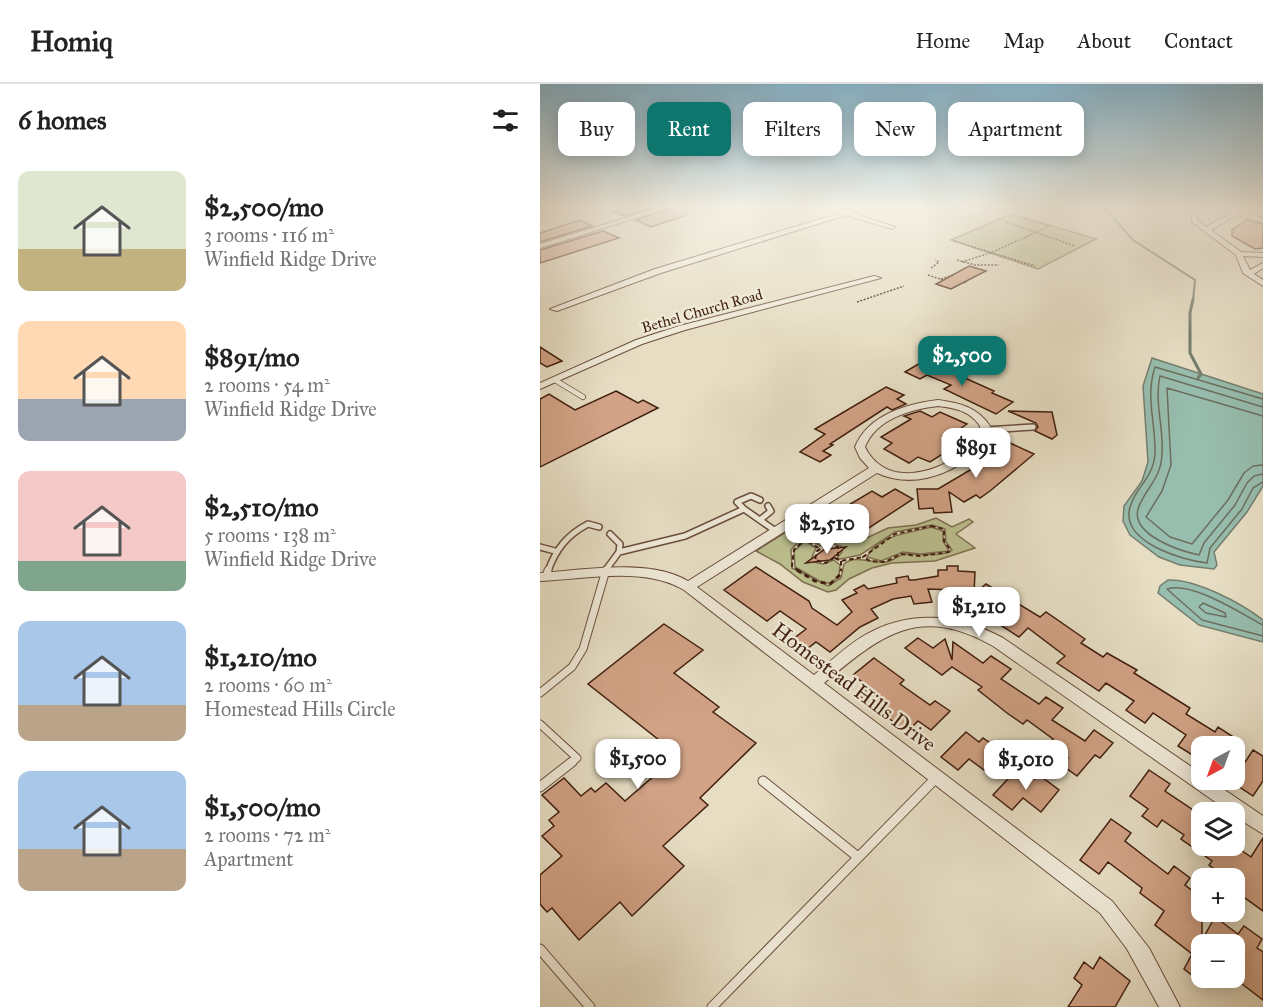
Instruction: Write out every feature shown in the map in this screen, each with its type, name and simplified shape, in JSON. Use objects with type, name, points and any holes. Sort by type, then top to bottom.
[{"type":"street","points":[[554,309],[658,270],[727,249]]},
{"type":"street","points":[[1232,249],[1239,254],[1263,255]]},
{"type":"street","points":[[1239,254],[1241,265],[1263,284]]},
{"type":"street","points":[[1249,274],[1263,265]]},
{"type":"street","name":"Bethel Church Road","points":[[540,386],[639,342],[682,328],[877,278]]},
{"type":"street","points":[[938,403],[956,405],[973,412],[982,420],[985,430],[982,441],[942,470],[911,477],[875,469],[862,454],[860,447],[863,438],[880,423],[911,407],[938,403]]},
{"type":"street","points":[[688,587],[875,469]]},
{"type":"street","name":"Homestead Hills Drive","points":[[542,574],[657,573],[688,587],[813,684],[938,776],[1106,907],[1129,932],[1148,962],[1170,1007]]},
{"type":"street","points":[[813,684],[870,638],[888,630],[925,621],[965,626],[982,631],[1263,826]]},
{"type":"lane","points":[[555,380],[583,397]]},
{"type":"lane","points":[[985,430],[1033,427]]},
{"type":"lane","points":[[760,500],[751,496],[737,502],[760,520],[782,529]]},
{"type":"lane","points":[[760,520],[771,511],[768,506]]},
{"type":"lane","points":[[619,552],[685,537],[744,509]]},
{"type":"lane","points":[[542,574],[567,536],[591,523],[599,527]]},
{"type":"lane","points":[[540,693],[572,667],[583,649],[605,572],[619,552],[620,544],[610,534]]},
{"type":"lane","points":[[540,547],[555,551]]},
{"type":"lane","points":[[540,724],[577,758],[540,787]]},
{"type":"lane","points":[[712,1007],[938,776]]},
{"type":"lane","points":[[763,781],[858,857]]},
{"type":"lane","points":[[540,949],[591,1007]]},
{"type":"path","points":[[982,249],[1035,266]]},
{"type":"path","points":[[962,262],[999,249]]},
{"type":"path","points":[[931,268],[940,262],[935,260]]},
{"type":"path","points":[[957,260],[974,265],[999,265]]},
{"type":"path","points":[[928,275],[942,280],[953,275]]},
{"type":"path","points":[[857,302],[904,286]]},
{"type":"path","points":[[835,558],[841,561],[863,556],[895,534],[931,526],[944,530],[944,541],[950,549],[949,552],[920,556],[901,554],[885,562],[870,561],[863,556]]},
{"type":"path","points":[[782,529],[805,539],[820,549]]},
{"type":"path","points":[[805,539],[796,546],[792,554],[792,566],[796,570],[822,584],[830,584],[841,574],[841,561]]},
{"type":"path","points":[[828,545],[838,547],[839,552],[835,558],[826,563],[818,562],[814,557],[820,549],[828,545]]},
{"type":"shaded area","points":[[978,249],[1077,249],[1038,269]]},
{"type":"shaded area","points":[[813,515],[828,523],[841,539],[858,542],[888,528],[916,525],[936,518],[952,527],[969,519],[973,522],[956,534],[975,548],[935,561],[892,563],[872,568],[849,579],[836,590],[828,592],[803,582],[780,564],[756,551],[786,532],[801,539],[791,550],[792,568],[828,586],[841,578],[844,564],[849,561],[885,562],[903,554],[937,554],[952,550],[946,542],[945,529],[932,525],[895,532],[860,555],[840,559],[837,558],[842,552],[841,546],[831,543],[820,546],[795,530],[795,527]]},
{"type":"shaded area","points":[[931,527],[943,531],[943,541],[949,551],[920,554],[903,552],[881,561],[867,557],[878,544],[886,539]]},
{"type":"shaded area","points":[[805,541],[816,548],[812,557],[814,562],[823,564],[834,560],[840,565],[839,575],[832,583],[823,583],[795,567],[794,551]]},
{"type":"water","points":[[1152,358],[1263,394],[1263,486],[1247,512],[1214,552],[1217,565],[1214,569],[1180,565],[1159,557],[1130,535],[1123,521],[1124,506],[1142,481],[1148,462],[1143,386]]},
{"type":"water","points":[[1168,580],[1192,583],[1254,613],[1263,620],[1263,642],[1199,625],[1158,593],[1160,586]]},
{"type":"building","points":[[543,249],[584,249],[540,263],[540,250]]},
{"type":"building","points":[[969,266],[986,271],[951,289],[936,284]]},
{"type":"building","points":[[540,347],[562,361],[547,367],[540,363]]},
{"type":"building","points":[[925,360],[1013,402],[996,414],[944,389],[951,385],[927,375],[920,379],[905,372]]},
{"type":"building","points":[[886,387],[904,395],[897,399],[906,404],[892,410],[887,407],[830,444],[833,445],[823,451],[831,455],[820,462],[800,452],[825,434],[815,429]]},
{"type":"building","points":[[616,391],[638,403],[643,400],[658,408],[540,467],[540,399],[549,394],[575,410]]},
{"type":"building","points":[[920,411],[932,417],[940,412],[967,424],[960,429],[973,435],[930,462],[918,457],[909,463],[884,449],[892,443],[881,437],[911,419],[904,416]]},
{"type":"building","points":[[1008,411],[1052,412],[1057,435],[1052,439],[1035,431],[1038,427],[1036,423]]},
{"type":"building","points":[[1010,443],[1034,454],[990,491],[980,498],[976,495],[964,502],[949,492],[952,512],[934,513],[933,508],[919,509],[917,489],[938,489],[982,463],[978,461],[1001,444],[1005,446]]},
{"type":"building","points":[[895,489],[913,499],[858,535],[843,526],[843,523],[853,516],[842,509],[872,491],[882,497]]},
{"type":"building","points":[[846,547],[830,560],[806,563],[825,549]]},
{"type":"building","points":[[947,566],[958,566],[958,571],[975,572],[974,594],[986,584],[1040,617],[1046,612],[1085,639],[1081,643],[1103,657],[1107,653],[1137,670],[1134,673],[1190,708],[1186,714],[1215,732],[1218,727],[1232,736],[1191,736],[1191,754],[1178,746],[1186,735],[1153,713],[1145,723],[1126,710],[1134,701],[1106,683],[1099,691],[1057,663],[1065,656],[1028,628],[1019,637],[968,604],[955,603],[955,590],[928,589],[932,602],[914,604],[911,596],[893,599],[871,609],[878,618],[860,627],[830,652],[816,642],[802,653],[788,643],[806,629],[780,611],[767,621],[724,590],[756,567],[809,601],[812,608],[837,625],[852,612],[842,600],[857,593],[854,590],[864,585],[868,589],[897,583],[896,578],[908,576],[909,580],[914,580],[938,576],[938,570],[947,570]]},
{"type":"building","points":[[664,624],[703,650],[674,673],[719,707],[713,712],[756,743],[700,798],[708,805],[663,846],[684,866],[632,916],[620,902],[579,940],[552,908],[547,912],[540,904],[540,875],[562,856],[542,836],[554,826],[549,820],[559,812],[542,795],[564,778],[581,796],[591,788],[595,792],[606,783],[625,801],[678,755],[588,684]]},
{"type":"building","points":[[918,638],[933,648],[945,639],[952,660],[953,642],[983,663],[991,656],[1011,669],[1001,679],[1039,704],[1046,697],[1063,708],[1052,720],[1085,741],[1094,730],[1113,743],[1100,758],[1095,755],[1077,776],[1062,765],[1068,758],[1048,745],[1053,739],[1027,720],[1023,724],[1007,713],[978,690],[982,687],[952,667],[942,675],[905,648]]},
{"type":"building","points":[[874,658],[904,680],[900,684],[930,705],[935,701],[950,711],[931,730],[918,721],[907,732],[859,696],[869,687],[853,675]]},
{"type":"building","points":[[966,732],[979,742],[983,738],[1002,751],[984,770],[969,759],[958,770],[941,757]]},
{"type":"building","points":[[1253,750],[1263,756],[1263,781],[1253,796],[1244,790],[1245,762]]},
{"type":"building","points":[[1019,767],[1035,779],[1039,775],[1059,790],[1041,812],[1023,798],[1012,810],[993,795]]},
{"type":"building","points":[[1149,770],[1170,784],[1165,791],[1191,809],[1191,846],[1181,839],[1184,835],[1162,820],[1157,827],[1142,816],[1148,809],[1130,796]]},
{"type":"building","points":[[1111,819],[1131,833],[1125,841],[1168,874],[1174,866],[1190,878],[1185,885],[1191,890],[1191,922],[1202,922],[1202,934],[1191,934],[1191,953],[1155,925],[1164,911],[1140,893],[1142,888],[1108,862],[1099,874],[1080,860]]},
{"type":"building","points":[[1263,838],[1263,911],[1245,898],[1245,868],[1213,868],[1209,865],[1212,861],[1205,856],[1245,856],[1245,853],[1251,857]]},
{"type":"building","points":[[1212,922],[1222,922],[1238,934],[1205,934]]},
{"type":"building","points":[[1244,926],[1262,939],[1257,948],[1263,952],[1263,1000],[1245,986],[1245,934],[1238,934]]},
{"type":"building","points":[[1191,956],[1191,974],[1184,969]]},
{"type":"building","points":[[1100,957],[1130,981],[1115,1007],[1068,1007],[1082,985],[1074,978],[1084,962],[1093,969]]},
{"type":"waterway","points":[[1147,249],[1195,280],[1193,301]]},
{"type":"waterway","points":[[1193,299],[1190,313],[1190,353],[1201,374],[1198,378]]}]
